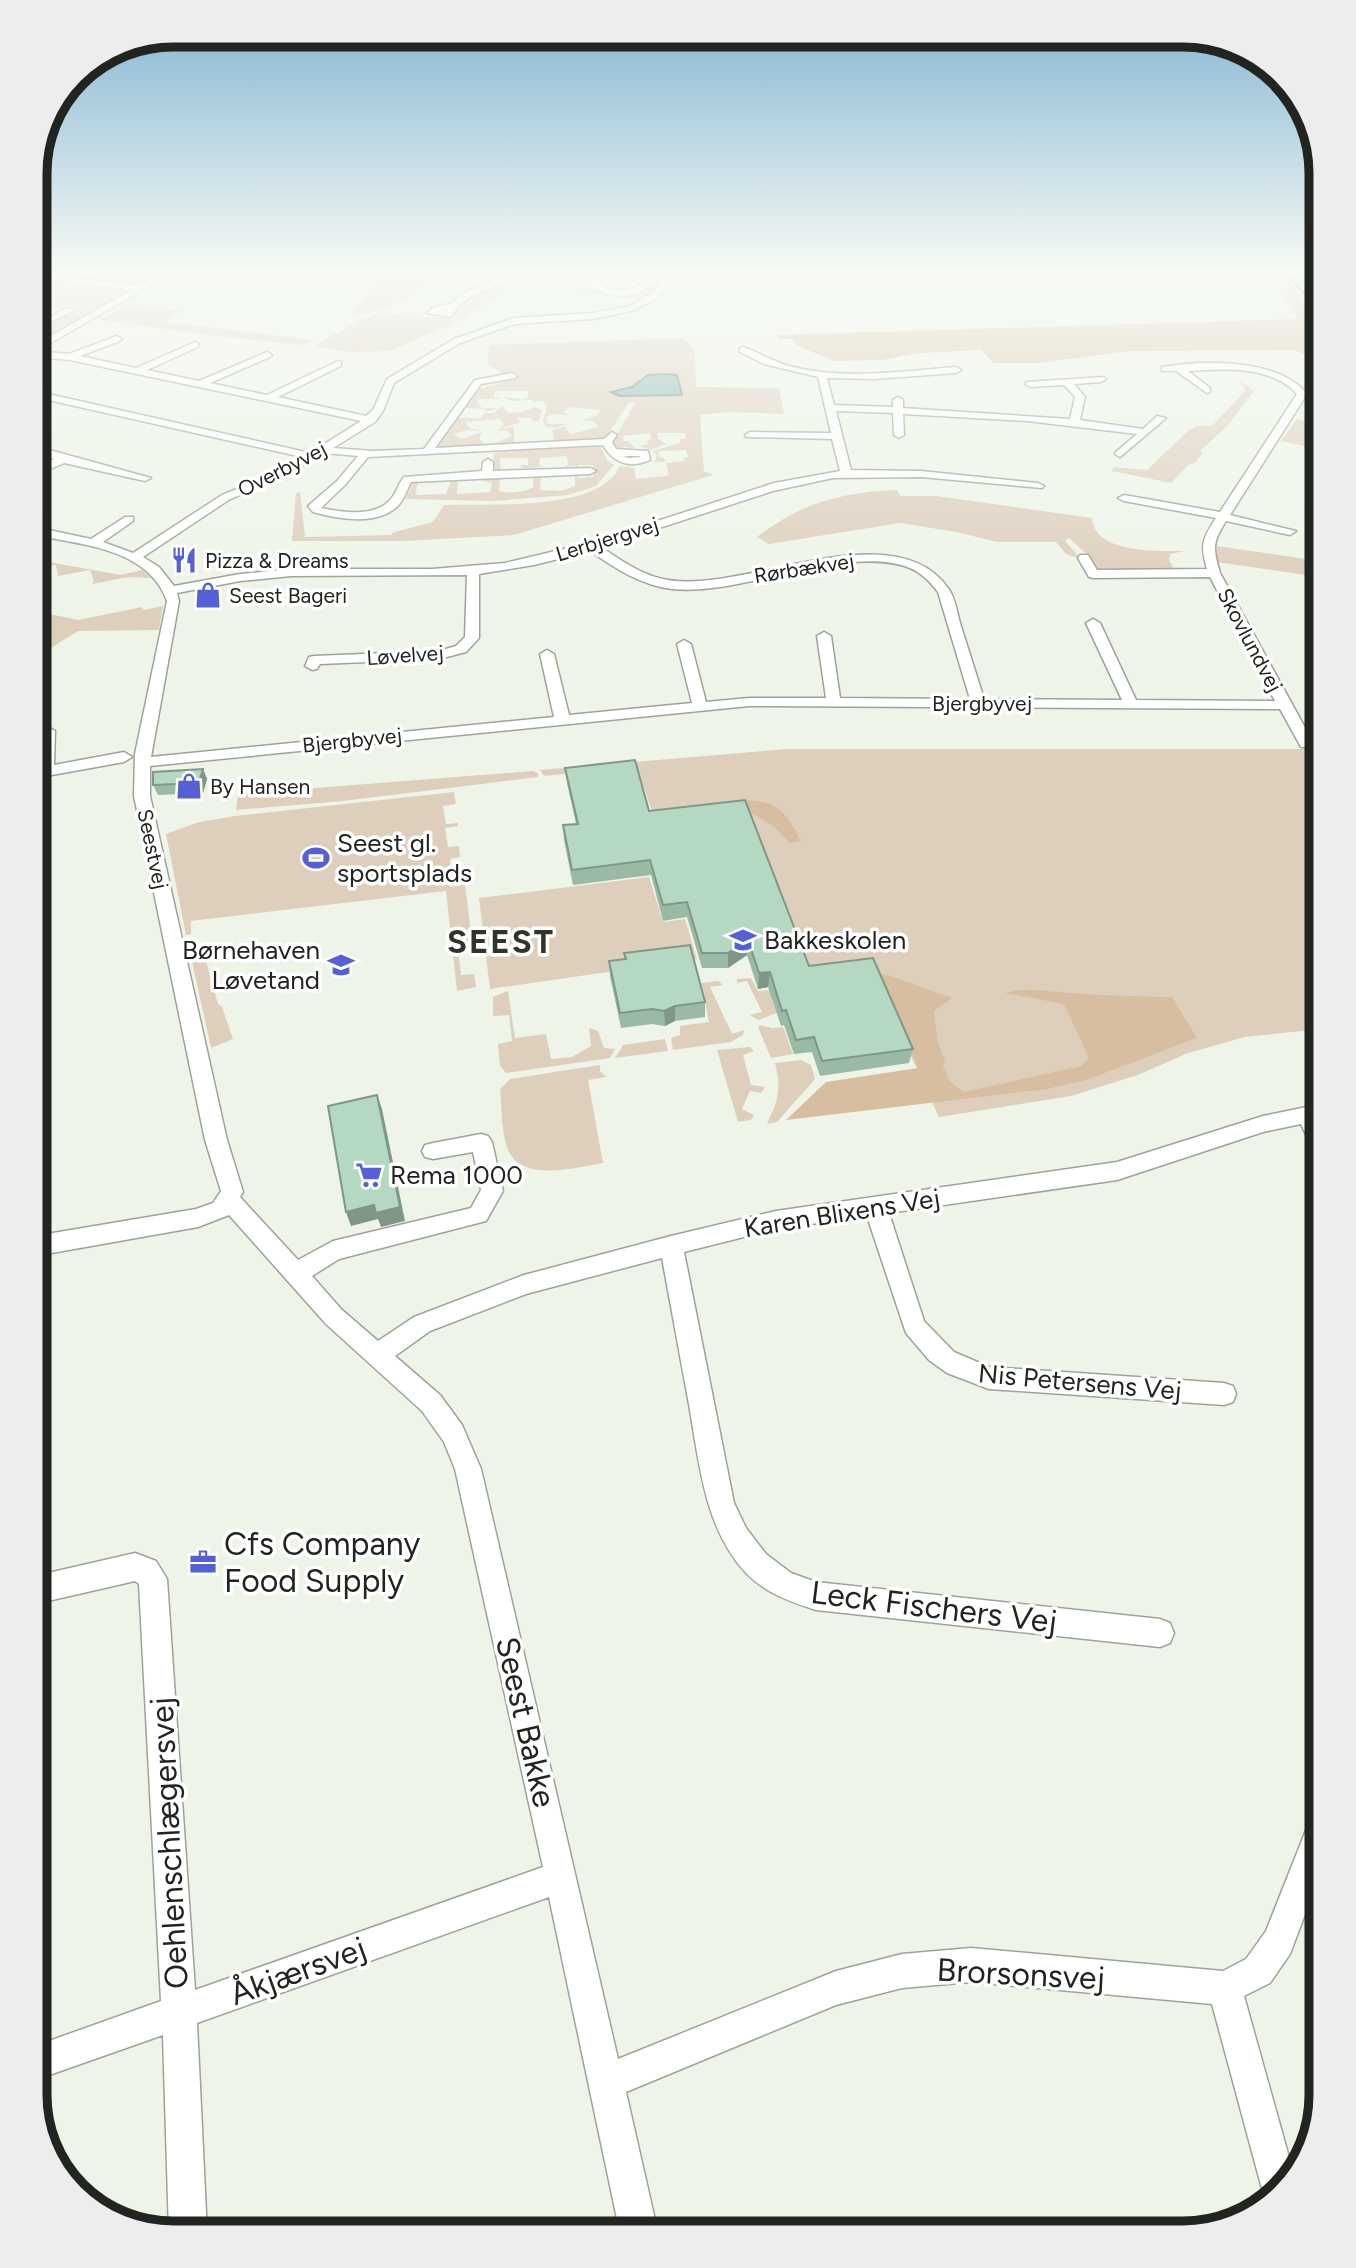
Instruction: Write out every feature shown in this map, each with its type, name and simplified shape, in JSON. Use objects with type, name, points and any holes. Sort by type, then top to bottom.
[{"type":"street","points":[[161,376],[371,420],[378,411],[390,381],[399,376]]},
{"type":"street","points":[[201,384],[220,376]]},
{"type":"street","points":[[269,398],[314,376]]},
{"type":"street","points":[[427,452],[478,382],[512,376]]},
{"type":"street","points":[[822,376],[846,474]]},
{"type":"street","points":[[1188,376],[1207,390]]},
{"type":"street","name":"Skovlundvej","points":[[1270,376],[1291,383],[1302,394],[1211,535],[1207,548],[1214,573],[1306,744]]},
{"type":"street","points":[[1030,384],[1101,379]]},
{"type":"street","points":[[1066,381],[1080,397],[1074,422]]},
{"type":"street","points":[[48,397],[311,456]]},
{"type":"street","points":[[1004,403],[1006,421]]},
{"type":"street","points":[[830,408],[898,405],[1006,421],[1074,422],[1145,432]]},
{"type":"street","points":[[898,405],[899,435]]},
{"type":"street","points":[[1120,454],[1161,418]]},
{"type":"street","name":"Overbyvej","points":[[135,557],[226,497],[260,484],[371,420]]},
{"type":"street","points":[[750,435],[837,436]]},
{"type":"street","points":[[321,450],[365,454],[610,443]]},
{"type":"street","points":[[487,474],[488,449]]},
{"type":"street","points":[[48,454],[145,478]]},
{"type":"street","points":[[365,454],[341,483],[314,506],[317,510],[356,514],[383,511],[397,499],[408,479],[590,471]]},
{"type":"street","points":[[48,466],[63,459]]},
{"type":"street","name":"Lerbjergvej","points":[[172,590],[219,580],[271,574],[473,572],[535,561],[786,483],[846,474],[943,476],[1038,486]]},
{"type":"street","points":[[1124,498],[1290,531]]},
{"type":"street","points":[[92,544],[129,519]]},
{"type":"street","points":[[48,534],[135,557],[158,572],[172,590]]},
{"type":"street","name":"Rørbækvej","points":[[590,545],[641,578],[678,586],[703,585],[856,558],[895,561],[918,568],[935,578],[944,591],[978,703]]},
{"type":"street","name":"Skovlundvej","points":[[1084,558],[1093,574],[1214,573]]},
{"type":"street","name":"Løvelvej","points":[[312,666],[313,660],[439,655],[461,649],[472,638],[473,572]]},
{"type":"street","name":"Seestvej","points":[[172,590],[171,615],[142,762],[142,796],[216,1140],[231,1181],[232,1192],[229,1199]]},
{"type":"street","points":[[1093,623],[1131,704]]},
{"type":"street","points":[[824,636],[834,703]]},
{"type":"street","points":[[684,644],[700,705]]},
{"type":"street","points":[[547,654],[562,719]]},
{"type":"street","name":"Bjergbyvej","points":[[142,762],[749,702],[1284,705]]},
{"type":"street","points":[[48,771],[124,757]]},
{"type":"street","name":"Karen Blixens Vej","points":[[377,1355],[422,1324],[524,1284],[671,1245],[776,1220],[1058,1182],[1117,1171],[1263,1124],[1309,1114]]},
{"type":"street","points":[[296,1273],[333,1251],[478,1214],[492,1191],[481,1142],[433,1151]]},
{"type":"street","points":[[47,1244],[198,1218],[221,1209],[229,1199]]},
{"type":"street","name":"Seest Bakke","points":[[229,1199],[334,1317],[431,1403],[453,1434],[467,1469],[561,1877],[636,2220]]},
{"type":"street","name":"Nis Petersens Vej","points":[[875,1205],[914,1326],[925,1342],[955,1366],[989,1378],[1224,1394]]},
{"type":"street","name":"Leck Fischers Vej","points":[[671,1245],[721,1504],[731,1529],[747,1555],[764,1572],[790,1590],[816,1595],[1160,1633]]},
{"type":"street","name":"Oehlenschlægersvej","points":[[47,1587],[135,1567],[146,1571],[153,1579],[179,2013],[187,2220]]},
{"type":"street","points":[[1276,2179],[1225,1988],[1258,1971],[1278,1942],[1309,1862]]},
{"type":"street","name":"Åkjærsvej","points":[[47,2059],[561,1877]]},
{"type":"street","name":"Brorsonsvej","points":[[604,2083],[836,1988],[902,1971],[971,1965],[1225,1988]]},
{"type":"shaded area","points":[[501,376],[649,376],[644,376],[632,387],[615,389],[619,396],[681,396],[677,376],[696,376],[696,387],[779,388],[784,414],[729,412],[700,415],[704,471],[713,475],[514,535],[404,541],[292,541],[296,493],[300,492],[305,537],[393,535],[391,533],[433,522],[444,505],[514,504],[567,498],[590,492],[608,481],[620,466],[634,468],[636,479],[666,476],[669,475],[666,463],[684,461],[684,458],[688,457],[686,450],[661,451],[658,452],[660,458],[664,458],[665,462],[655,462],[657,455],[653,451],[680,443],[680,439],[686,439],[685,433],[658,433],[658,439],[666,444],[650,450],[640,446],[648,444],[647,441],[651,440],[650,433],[623,436],[624,441],[636,448],[623,447],[622,450],[612,444],[635,403],[629,403],[603,441],[549,444],[548,441],[554,440],[552,430],[567,426],[565,428],[571,434],[599,427],[593,421],[581,420],[597,416],[600,410],[568,407],[564,413],[571,416],[553,414],[546,417],[548,424],[567,424],[556,428],[546,427],[543,421],[547,408],[543,401],[535,401],[535,404],[531,400],[511,401],[503,397],[523,399],[528,397],[528,391],[495,391],[494,397],[504,399],[479,399],[477,402],[482,408],[498,408],[485,412],[486,409],[466,408],[461,416],[457,415],[478,389],[501,383]]},
{"type":"shaded area","points":[[1237,379],[1254,391],[1228,425],[1200,451],[1203,453],[1195,463],[1189,464],[1171,483],[1112,471],[1114,467],[1147,470],[1188,431],[1196,426],[1212,426],[1246,390]]},
{"type":"shaded area","points":[[502,406],[508,413],[535,407],[542,410],[539,421],[532,421],[533,418],[518,418],[520,423],[499,428],[504,425],[501,419],[466,422],[469,428],[482,431],[467,430],[453,434],[462,439],[482,432],[479,439],[485,444],[501,442],[512,436],[506,430],[498,431],[513,427],[515,444],[437,447],[436,444],[456,418],[481,418],[485,413],[494,413]]},
{"type":"shaded area","points":[[1297,419],[1309,421],[1309,447],[1281,441]]},
{"type":"shaded area","points":[[601,447],[607,460],[614,465],[596,486],[568,495],[493,501],[405,499],[415,479],[419,485],[416,495],[446,494],[451,481],[458,481],[457,494],[490,492],[492,483],[481,480],[500,479],[499,491],[517,492],[533,487],[533,478],[541,478],[540,490],[561,491],[575,486],[575,474],[579,478],[593,477],[593,465],[578,465],[578,469],[575,469],[575,466],[564,467],[569,464],[566,456],[540,458],[539,465],[544,467],[522,468],[521,465],[528,465],[528,458],[500,458],[501,471],[493,468],[494,453]]},
{"type":"shaded area","points":[[897,490],[900,496],[936,496],[1092,518],[1096,530],[1115,544],[1145,550],[1185,551],[1170,554],[1169,559],[1174,571],[1099,571],[1094,569],[1091,558],[1069,538],[1065,541],[1081,559],[1066,554],[1056,542],[997,542],[957,532],[900,523],[769,544],[757,537],[773,525],[822,502],[858,493]]},
{"type":"shaded area","points":[[1217,546],[1309,559],[1309,575],[1217,562]]},
{"type":"shaded area","points":[[48,562],[121,575],[142,570],[151,578],[128,577],[92,584],[94,581],[90,570],[58,576],[56,565],[48,566]]},
{"type":"shaded area","points":[[163,606],[159,630],[78,631],[48,650],[48,614],[78,620],[142,607],[144,610]]},
{"type":"shaded area","points":[[786,749],[1309,749],[1309,1030],[1245,1037],[1188,1053],[1138,1075],[1071,1096],[939,1117],[871,970],[811,977],[655,821],[639,772],[593,775],[591,771],[544,776],[540,770]]},
{"type":"shaded area","points":[[533,771],[538,773],[538,777],[343,801],[236,810],[238,794]]},
{"type":"shaded area","name":"Seest gl. sportsplads","points":[[454,792],[456,804],[443,806],[446,824],[458,823],[458,826],[445,828],[448,847],[459,846],[460,857],[450,859],[450,887],[465,884],[473,948],[458,950],[461,975],[474,974],[476,987],[457,991],[446,891],[191,921],[191,934],[186,935],[166,834],[199,822],[235,816]]},
{"type":"shaded area","points":[[742,800],[764,802],[779,809],[801,841],[789,843],[776,828],[737,804]]},
{"type":"shaded area","points":[[649,877],[663,922],[685,919],[697,959],[490,989],[479,898]]},
{"type":"shaded area","points":[[203,950],[218,1004],[222,1007],[233,1039],[211,1048],[190,952]]},
{"type":"shaded area","points":[[876,973],[952,998],[934,1011],[938,1043],[950,1082],[964,1092],[1081,1066],[1089,1058],[1064,1004],[1005,993],[1030,990],[1172,997],[1197,1038],[1086,1080],[1047,1089],[786,1120],[826,1082],[918,1068]]},
{"type":"shaded area","points":[[751,978],[758,991],[769,990],[777,1013],[758,1020],[750,1015],[762,1012],[747,981],[737,983],[737,979]]},
{"type":"shaded area","points":[[718,981],[723,985],[710,987],[732,1034],[744,1030],[743,1035],[731,1042],[673,1050],[671,1038],[680,1035],[680,1026],[709,1022],[701,983]]},
{"type":"shaded area","points":[[508,991],[515,1038],[546,1034],[551,1059],[572,1057],[591,1046],[589,1028],[598,1031],[604,1048],[615,1049],[610,1058],[506,1073],[500,1066],[498,1044],[512,1041],[509,1015],[493,1016],[493,997]]},
{"type":"shaded area","points":[[758,1027],[783,1027],[793,1054],[771,1058]]},
{"type":"shaded area","points":[[665,1039],[668,1051],[615,1058],[623,1045]]},
{"type":"shaded area","points":[[750,1047],[754,1051],[743,1055],[751,1085],[765,1087],[761,1093],[750,1091],[742,1109],[754,1115],[751,1120],[738,1122],[717,1050]]},
{"type":"shaded area","points":[[801,1060],[811,1065],[815,1079],[777,1122],[767,1124],[778,1095],[775,1063]]},
{"type":"shaded area","points":[[600,1065],[600,1071],[606,1077],[588,1080],[603,1163],[562,1170],[533,1169],[521,1165],[512,1157],[504,1137],[500,1089],[510,1079]]},
{"type":"water","points":[[647,376],[677,376],[682,395],[619,396],[611,392],[632,387]]},
{"type":"building","name":"Bakkeskolen","points":[[635,760],[649,811],[745,800],[809,966],[873,958],[913,1049],[822,1061],[814,1037],[796,1040],[786,1010],[782,1011],[770,972],[759,973],[748,940],[728,953],[702,953],[687,902],[663,905],[650,860],[572,870],[563,825],[578,824],[565,768]]},
{"type":"building","points":[[203,769],[199,783],[153,785],[153,772]]},
{"type":"building","points":[[690,945],[705,1002],[675,1006],[664,1011],[652,1009],[620,1013],[609,961],[626,959],[624,953]]},
{"type":"building","name":"Rema 1000","points":[[377,1095],[400,1207],[376,1213],[374,1205],[346,1212],[328,1106]]},
{"type":"place","name":"Pizza & Dreams","points":[[184,560]]},
{"type":"place","name":"Seest Bageri","points":[[208,595]]},
{"type":"place","name":"By Hansen","points":[[189,786]]},
{"type":"place","name":"Seest gl. sportsplads","points":[[316,858]]},
{"type":"place","name":"Bakkeskolen","points":[[743,940]]},
{"type":"place","name":"Børnehaven Løvetand","points":[[341,965]]},
{"type":"place","name":"Rema 1000","points":[[369,1175]]},
{"type":"place","name":"Cfs Company Food Supply","points":[[203,1562]]},
{"type":"district","name":"SEEST","points":[[501,941]]}]
